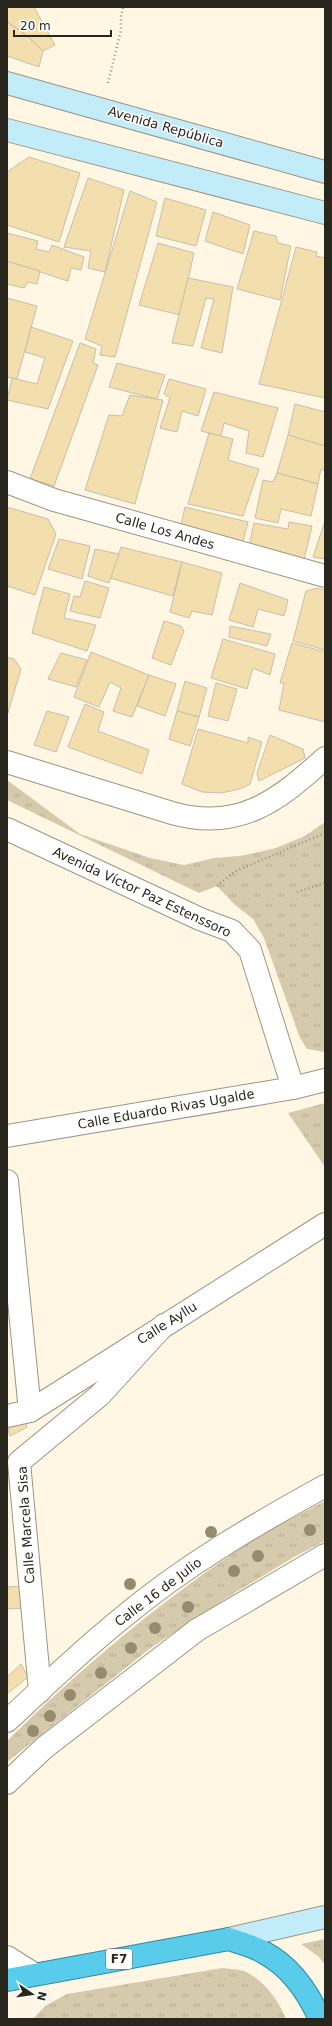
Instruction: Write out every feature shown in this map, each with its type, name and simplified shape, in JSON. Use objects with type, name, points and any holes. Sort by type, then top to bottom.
[{"type":"highway","name":"F7","points":[[8,1982],[34,1974],[228,1938]]},
{"type":"highway","points":[[228,1938],[262,1951],[276,1960],[299,1983],[312,2000],[320,2019]]},
{"type":"main road","name":"Avenida República","points":[[7,83],[325,172]]},
{"type":"main road","points":[[7,130],[325,213]]},
{"type":"main road","name":"F7","points":[[228,1938],[325,1917]]},
{"type":"street","name":"Calle Los Andes","points":[[7,482],[54,500],[325,576]]},
{"type":"street","points":[[7,762],[172,813],[197,819],[213,820],[234,817],[257,808],[294,786],[325,758]]},
{"type":"street","name":"Avenida Víctor Paz Estenssoro","points":[[7,829],[200,919],[232,931],[250,950],[293,1088]]},
{"type":"street","name":"Calle Eduardo Rivas Ugalde","points":[[7,1136],[293,1088],[325,1080]]},
{"type":"street","points":[[7,1181],[30,1411]]},
{"type":"street","name":"Calle Ayllu","points":[[7,1416],[30,1411],[325,1224]]},
{"type":"street","name":"Calle Marcela Sisa","points":[[40,1691],[19,1462],[100,1395],[164,1325]]},
{"type":"street","name":"Calle 16 de Julio","points":[[7,1721],[122,1617],[197,1562],[265,1519],[325,1486]]},
{"type":"street","points":[[7,1783],[44,1748],[197,1630],[325,1555]]},
{"type":"street","points":[[7,1958],[34,1974]]},
{"type":"path","points":[[102,109],[121,30],[121,16],[123,7]]},
{"type":"path","points":[[217,886],[234,872],[325,834]]},
{"type":"path","points":[[297,892],[325,883]]},
{"type":"green space","points":[[7,780],[80,834],[150,858],[184,865],[214,858],[240,856],[276,848],[305,836],[325,822],[325,1052],[307,1049],[300,1038],[264,938],[253,919],[235,905],[217,886],[199,893],[7,800]]},
{"type":"green space","points":[[325,923],[325,961],[314,926]]},
{"type":"green space","points":[[325,1103],[325,1167],[288,1113]]},
{"type":"green space","points":[[325,1501],[325,1541],[294,1557],[236,1592],[152,1647],[7,1762],[7,1741],[35,1713],[125,1634],[188,1585],[253,1540],[279,1524]]},
{"type":"green space","points":[[325,1939],[325,1965],[319,1957],[301,1944]]},
{"type":"green space","points":[[222,1968],[244,1971],[258,1979],[270,1991],[279,2004],[286,2019],[33,2019],[45,2006],[67,1994]]},
{"type":"building","points":[[7,7],[34,7],[55,45],[43,51],[26,35],[7,22]]},
{"type":"building","points":[[7,22],[26,35],[43,51],[39,67],[7,56]]},
{"type":"building","points":[[29,157],[80,173],[59,242],[7,225],[7,172]]},
{"type":"building","points":[[88,178],[124,190],[105,272],[88,268],[91,251],[64,247]]},
{"type":"building","points":[[130,191],[157,202],[115,357],[100,355],[102,346],[85,339]]},
{"type":"building","points":[[165,198],[206,210],[196,246],[156,236]]},
{"type":"building","points":[[213,212],[250,225],[243,254],[205,241]]},
{"type":"building","points":[[254,231],[276,236],[278,243],[291,246],[280,300],[237,289]]},
{"type":"building","points":[[7,233],[38,241],[36,249],[49,252],[52,245],[84,257],[81,270],[71,268],[68,281],[7,261]]},
{"type":"building","points":[[158,243],[194,253],[180,315],[139,305]]},
{"type":"building","points":[[296,247],[317,252],[316,256],[325,258],[325,398],[259,384]]},
{"type":"building","points":[[7,261],[40,271],[37,284],[28,282],[24,288],[7,284]]},
{"type":"building","points":[[188,278],[233,287],[222,353],[201,348],[214,299],[206,298],[193,346],[172,343]]},
{"type":"building","points":[[7,298],[37,306],[17,379],[7,377]]},
{"type":"building","points":[[31,327],[73,341],[48,409],[7,400],[12,378],[37,384],[45,358],[25,352]]},
{"type":"building","points":[[80,343],[96,349],[93,363],[98,365],[54,486],[30,479]]},
{"type":"building","points":[[117,363],[165,375],[157,399],[109,387]]},
{"type":"building","points":[[169,379],[206,389],[198,416],[182,411],[177,432],[160,428],[170,398],[164,394]]},
{"type":"building","points":[[214,392],[278,408],[263,457],[246,453],[249,431],[224,423],[221,436],[201,431]]},
{"type":"building","points":[[130,395],[163,400],[135,504],[85,490],[109,415],[122,416]]},
{"type":"building","points":[[295,404],[325,412],[325,446],[288,435]]},
{"type":"building","points":[[209,433],[233,439],[228,460],[259,469],[243,516],[188,504]]},
{"type":"building","points":[[288,435],[325,446],[325,471],[321,469],[318,484],[277,473]]},
{"type":"building","points":[[277,473],[318,484],[311,516],[281,509],[278,523],[255,518],[263,480],[273,482]]},
{"type":"building","points":[[7,507],[48,519],[56,534],[35,595],[7,586]]},
{"type":"building","points":[[185,507],[248,522],[242,545],[180,529]]},
{"type":"building","points":[[325,521],[325,559],[313,557]]},
{"type":"building","points":[[289,522],[312,526],[304,560],[249,547],[254,523],[288,529]]},
{"type":"building","points":[[59,539],[90,546],[82,579],[48,569]]},
{"type":"building","points":[[121,547],[182,562],[173,596],[110,578]]},
{"type":"building","points":[[95,549],[119,554],[109,583],[88,576]]},
{"type":"building","points":[[182,562],[222,573],[212,615],[192,611],[189,618],[170,612]]},
{"type":"building","points":[[85,581],[109,588],[100,618],[70,611],[74,596],[80,597]]},
{"type":"building","points":[[240,583],[288,600],[284,616],[258,609],[253,627],[229,620]]},
{"type":"building","points":[[44,587],[70,594],[64,618],[96,625],[87,651],[32,633]]},
{"type":"building","points":[[318,588],[325,590],[325,650],[293,641],[306,591]]},
{"type":"building","points":[[164,621],[181,626],[184,631],[171,665],[152,658]]},
{"type":"building","points":[[230,626],[271,634],[267,646],[229,637]]},
{"type":"building","points":[[223,639],[275,654],[270,675],[253,668],[247,689],[211,678]]},
{"type":"building","points":[[292,643],[325,652],[325,722],[279,710],[284,683],[280,683]]},
{"type":"building","points":[[91,652],[149,675],[132,717],[113,711],[121,688],[110,682],[99,707],[74,697]]},
{"type":"building","points":[[61,653],[87,660],[76,687],[48,679]]},
{"type":"building","points":[[7,657],[14,659],[21,669],[7,716]]},
{"type":"building","points":[[149,675],[176,684],[165,716],[137,706]]},
{"type":"building","points":[[185,681],[207,688],[199,717],[177,711]]},
{"type":"building","points":[[216,683],[237,689],[228,721],[208,716]]},
{"type":"building","points":[[85,704],[104,712],[98,731],[149,750],[142,774],[68,747]]},
{"type":"building","points":[[47,711],[69,717],[56,752],[34,745]]},
{"type":"building","points":[[177,711],[199,717],[190,746],[169,739]]},
{"type":"building","points":[[198,729],[248,743],[248,737],[262,742],[250,784],[240,789],[221,793],[202,792],[182,784]]},
{"type":"building","points":[[270,735],[303,749],[305,758],[259,781],[257,773]]},
{"type":"building","points":[[24,1418],[27,1427],[10,1436],[7,1426]]},
{"type":"building","points":[[22,1586],[23,1608],[7,1609],[7,1587]]},
{"type":"building","points":[[21,1664],[28,1677],[7,1694],[7,1677]]}]
